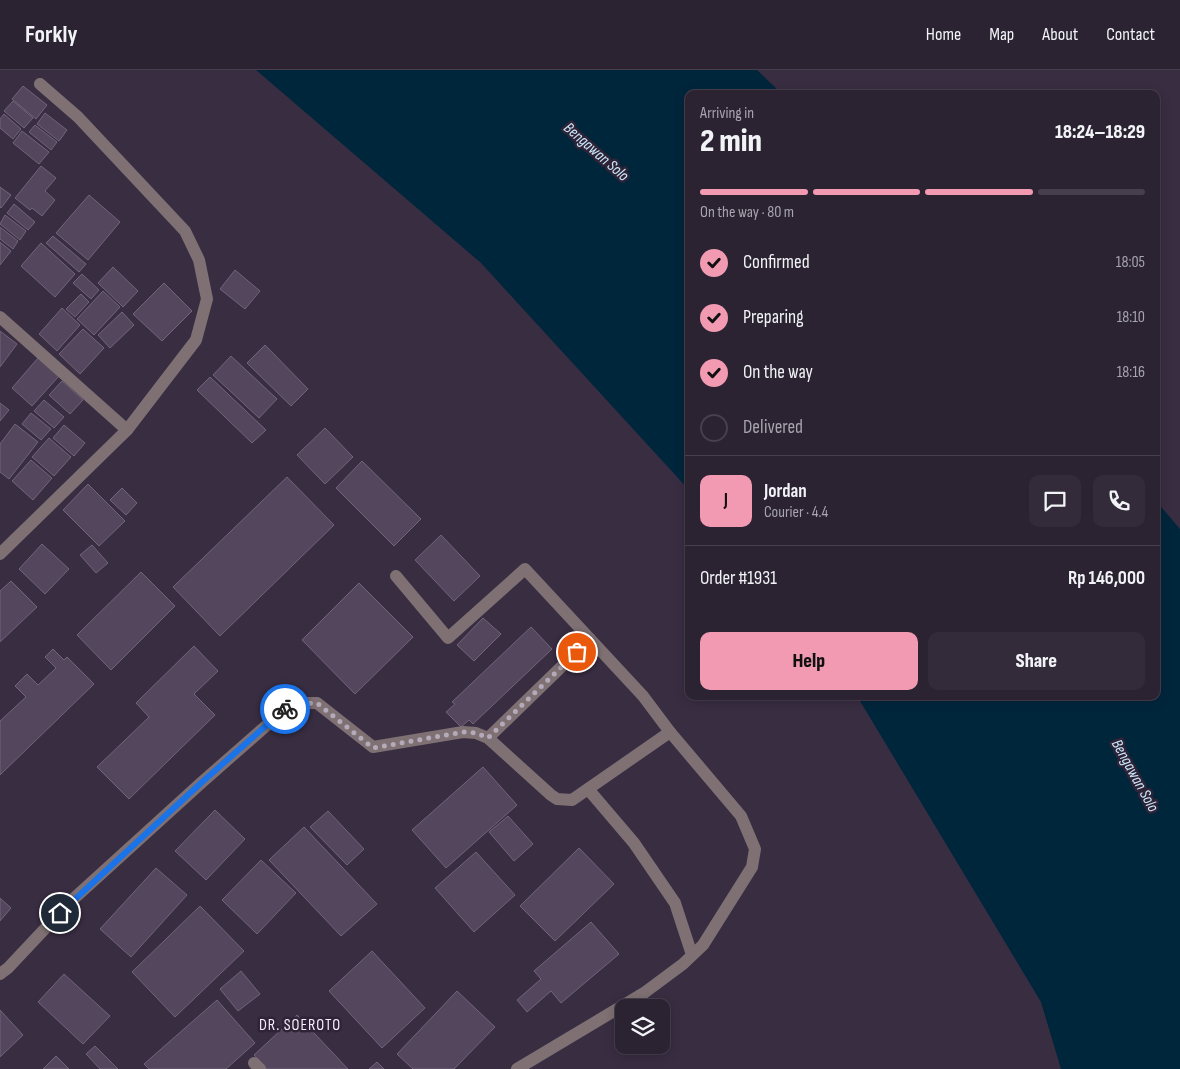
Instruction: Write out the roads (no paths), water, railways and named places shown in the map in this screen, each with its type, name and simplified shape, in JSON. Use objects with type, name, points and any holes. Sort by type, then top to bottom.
[{"type":"street","points":[[0,554],[127,430],[196,340],[207,299],[200,260],[185,230],[78,117],[40,84]]},
{"type":"street","points":[[0,317],[127,430]]},
{"type":"street","points":[[396,576],[448,638],[525,568],[643,696],[670,732],[741,816],[755,849],[752,867],[703,945],[644,993],[517,1069]]},
{"type":"street","points":[[488,738],[590,639]]},
{"type":"street","points":[[0,974],[8,968],[70,902],[201,783],[292,704],[317,703],[373,748],[463,732],[476,733],[488,738],[557,799],[572,800],[670,732]]},
{"type":"street","points":[[588,789],[634,843],[676,903],[692,955]]},
{"type":"water","name":"Bengawan Solo","points":[[256,70],[757,70],[778,90],[685,90],[685,486],[481,263]]},
{"type":"water","name":"Bengawan Solo","points":[[1160,506],[1180,529],[1180,1069],[1061,1069],[1041,1002],[859,700],[1160,700]]},
{"type":"district","name":"DR. SOEROTO","points":[[300,1024]]}]
